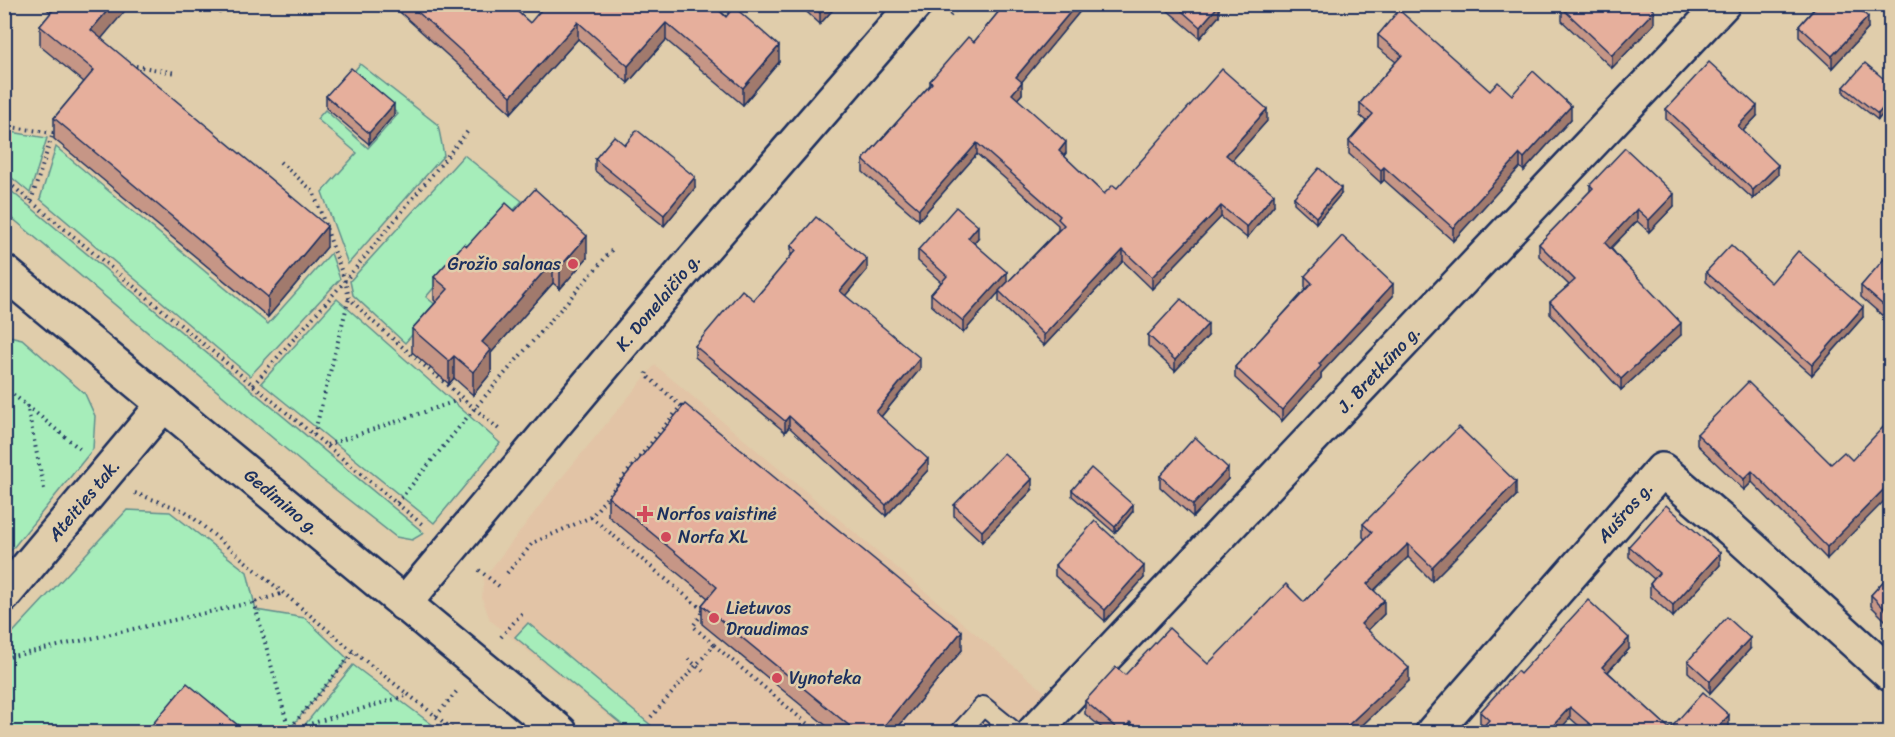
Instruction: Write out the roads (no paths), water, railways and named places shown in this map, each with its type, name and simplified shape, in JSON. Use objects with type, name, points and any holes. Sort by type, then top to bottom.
[{"type":"street","name":"K. Donelaičio g.","points":[[404,604],[664,294],[915,4]]},
{"type":"street","name":"J. Bretkūno g.","points":[[1034,732],[1084,682],[1723,4]]},
{"type":"street","name":"Gedimino g.","points":[[4,272],[560,732]]},
{"type":"street","name":"Ateities tak.","points":[[4,595],[164,404]]},
{"type":"street","name":"Aušros g.","points":[[1434,732],[1662,470],[1732,530],[1890,674]]},
{"type":"lane","points":[[960,732],[983,706],[1015,732]]},
{"type":"place","name":"Grožio salonas","points":[[573,264]]},
{"type":"place","name":"Norfos vaistinė","points":[[645,514]]},
{"type":"place","name":"Norfa XL","points":[[666,537]]},
{"type":"place","name":"Lietuvos Draudimas","points":[[714,618]]},
{"type":"place","name":"Vynoteka","points":[[777,678]]}]
